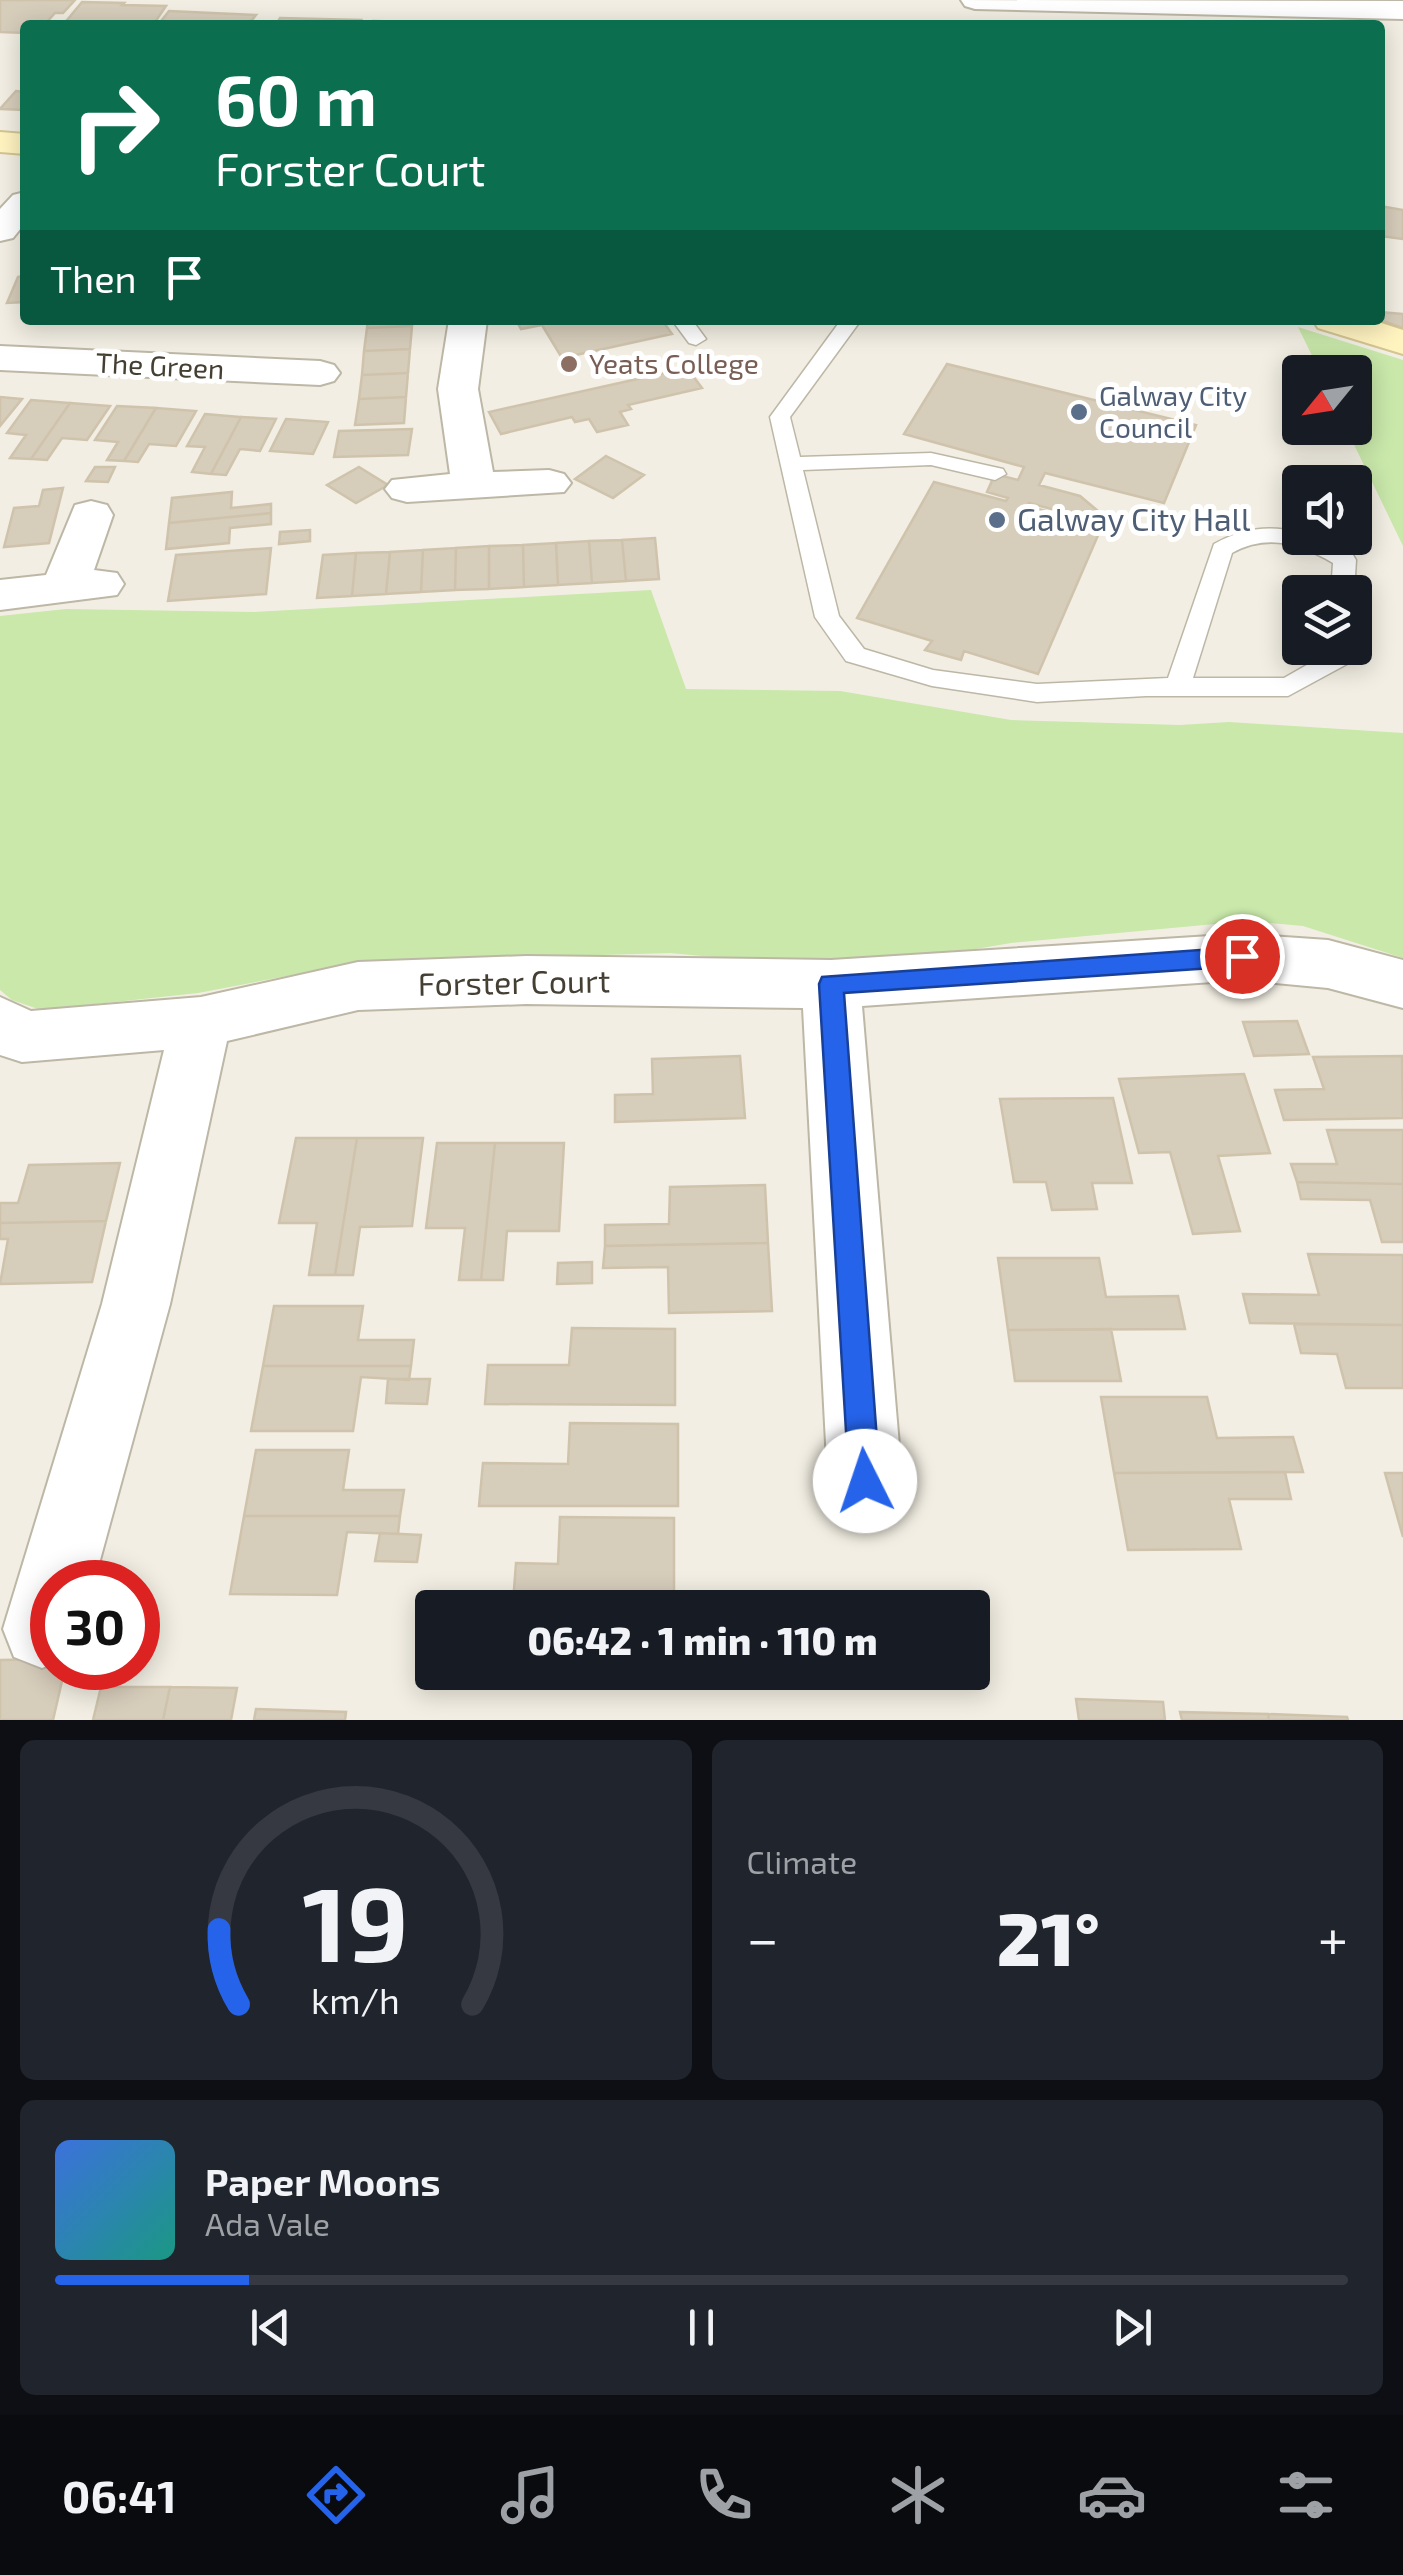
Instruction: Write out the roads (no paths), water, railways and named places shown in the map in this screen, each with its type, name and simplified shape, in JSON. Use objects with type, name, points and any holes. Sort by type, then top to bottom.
[{"type":"main road","points":[[1348,325],[1403,342]]},
{"type":"street","points":[[975,0],[1403,10]]},
{"type":"street","points":[[0,230],[20,208]]},
{"type":"street","points":[[467,325],[458,389],[474,486]]},
{"type":"street","name":"The Green","points":[[0,358],[320,373]]},
{"type":"street","points":[[407,489],[550,483]]},
{"type":"street","points":[[0,595],[83,585],[90,515]]},
{"type":"street","name":"Forster Court","points":[[0,1022],[22,1037],[201,1022],[358,986],[526,980],[831,984],[1242,956],[1328,964],[1403,984]]},
{"type":"street","points":[[831,984],[865,1481]]},
{"type":"street","points":[[62,1560],[136,1304],[201,1022]]},
{"type":"lane","points":[[686,325],[696,339]]},
{"type":"lane","points":[[847,325],[780,417],[827,617],[855,655],[932,678],[1037,694],[1178,687],[1288,687],[1326,665]]},
{"type":"lane","points":[[789,464],[931,458],[995,474]]},
{"type":"lane","points":[[1178,687],[1222,548],[1238,538],[1266,532],[1314,542],[1345,560],[1344,575]]},
{"type":"place","name":"Yeats College","points":[[569,364]]},
{"type":"place","name":"Galway City Council","points":[[1079,412]]},
{"type":"place","name":"Galway City Hall","points":[[997,520]]}]
